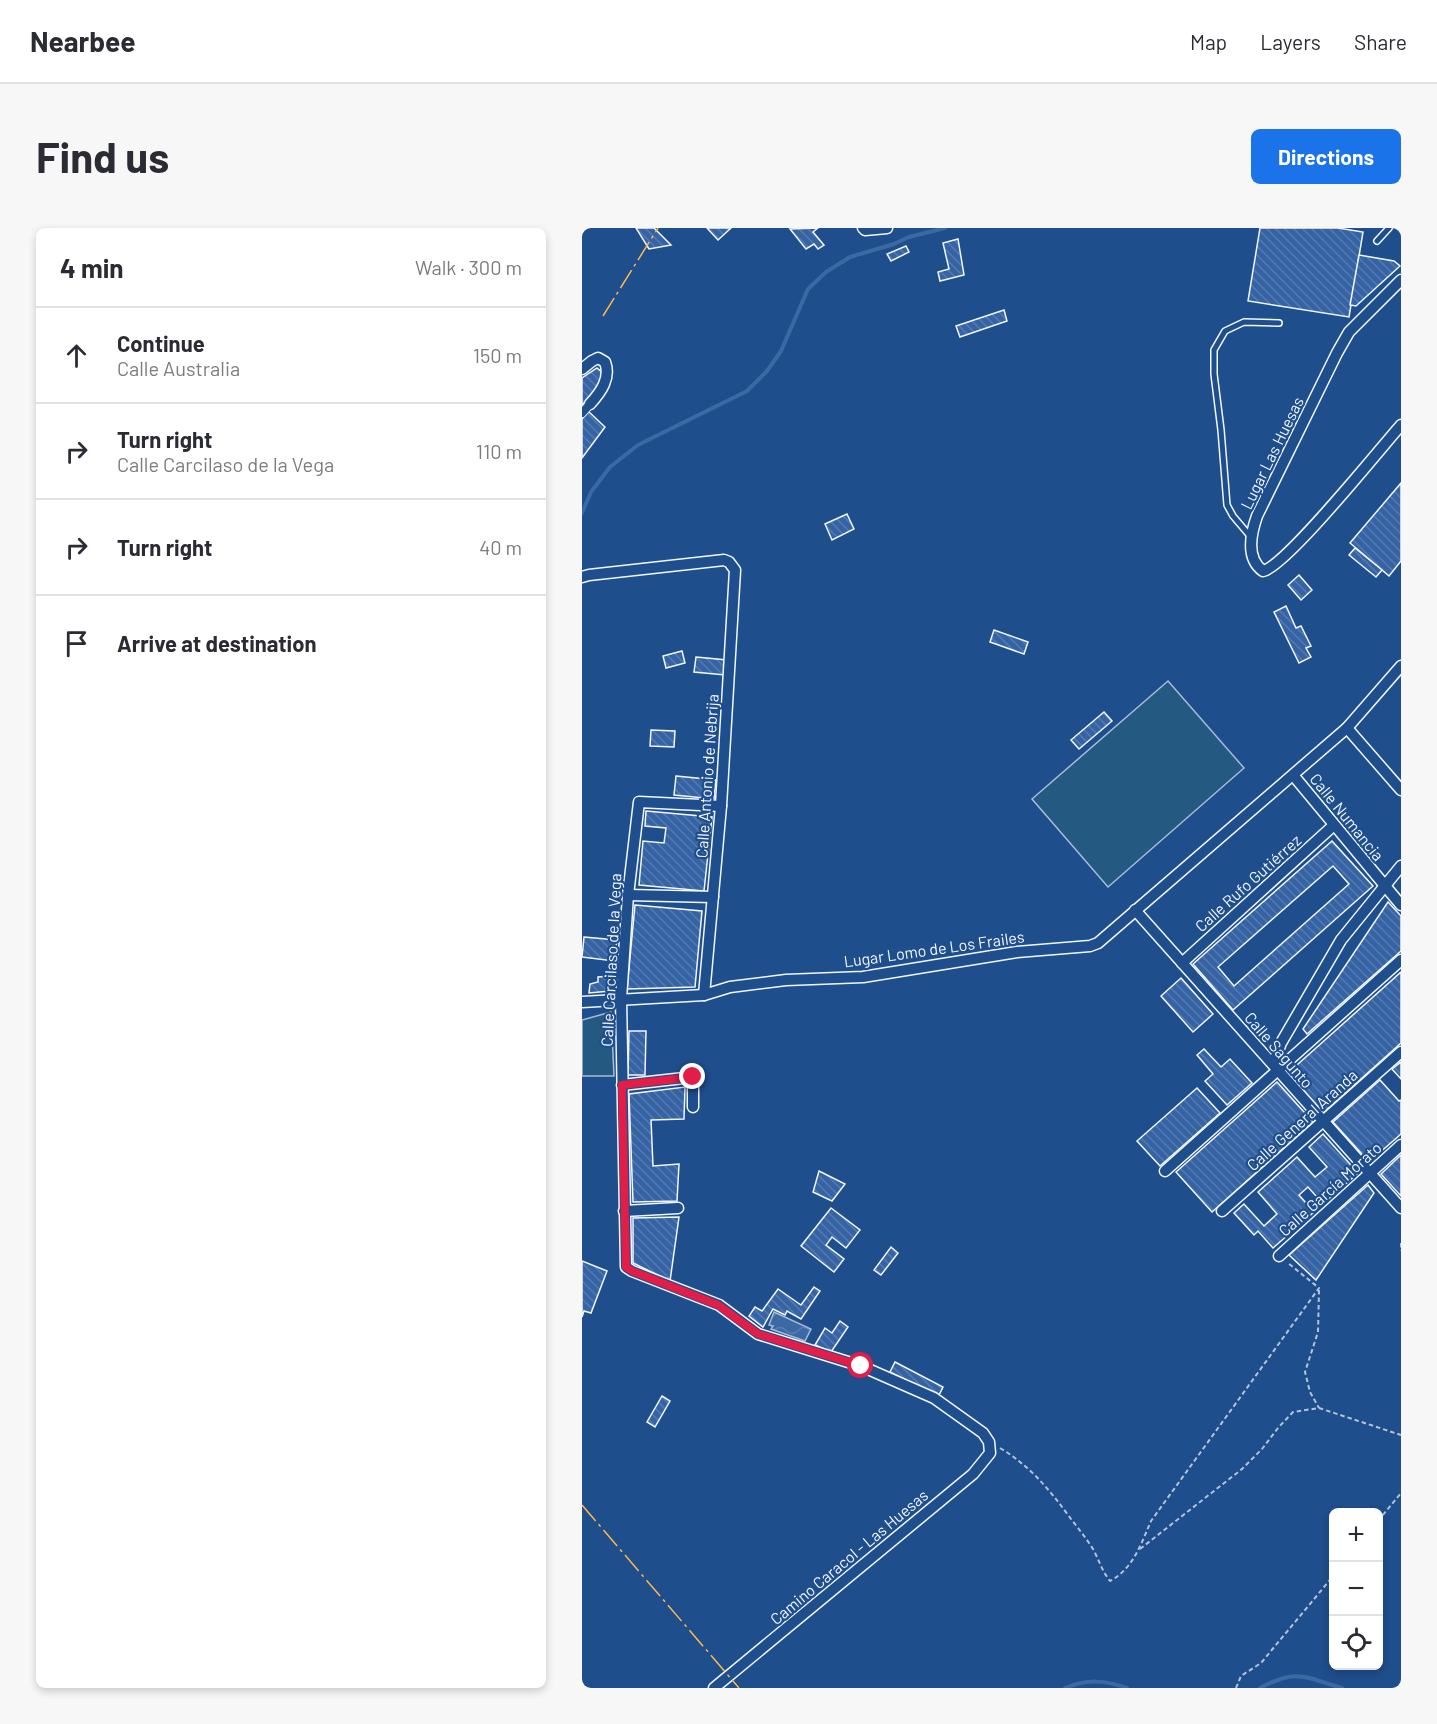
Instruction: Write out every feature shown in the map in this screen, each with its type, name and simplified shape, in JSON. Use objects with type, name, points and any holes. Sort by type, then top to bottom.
[{"type":"street","points":[[863,228],[865,230],[887,228]]},
{"type":"street","name":"Lugar Las Huesas","points":[[1401,280],[1349,332],[1337,352],[1257,516],[1250,536],[1252,552],[1258,567],[1263,571],[1270,569],[1292,550],[1401,425]]},
{"type":"street","points":[[582,369],[598,358],[605,362],[608,369],[599,394],[582,413]]},
{"type":"street","name":"Calle Antonio de Nebrija","points":[[582,577],[724,560],[729,562],[735,570],[721,806],[704,995]]},
{"type":"street","points":[[1135,910],[1347,728],[1401,666]]},
{"type":"street","points":[[1347,728],[1401,790]]},
{"type":"street","name":"Calle Numancia","points":[[1293,775],[1401,905]]},
{"type":"street","name":"Calle Carcilaso de la Vega","points":[[721,806],[639,802],[628,895],[621,999],[624,1263],[629,1270],[718,1305],[758,1334],[861,1366],[934,1398],[983,1433],[989,1442]]},
{"type":"street","name":"Calle Rufo Gutiérrez","points":[[1182,963],[1334,825]]},
{"type":"street","points":[[1278,1070],[1276,1056],[1281,1043],[1341,940],[1401,866]]},
{"type":"street","points":[[628,895],[713,897]]},
{"type":"street","name":"Lugar Lomo de Los Frailes","points":[[582,1002],[704,995],[741,985],[863,976],[1017,952],[1090,946],[1098,943],[1135,910]]},
{"type":"street","name":"Calle Sagunto","points":[[1135,910],[1401,1208]]},
{"type":"street","points":[[1165,1171],[1401,960]]},
{"type":"street","points":[[1291,1028],[1294,1043],[1303,1047]]},
{"type":"street","points":[[1256,1046],[1270,1047],[1281,1043]]},
{"type":"street","name":"Calle General Aranda","points":[[1222,1211],[1401,1052]]},
{"type":"street","points":[[622,1085],[693,1077],[693,1107]]},
{"type":"street","name":"Calle García Morato","points":[[1279,1256],[1401,1145]]},
{"type":"street","points":[[624,1211],[678,1208]]},
{"type":"street","name":"Camino Caracol - Las Huesas","points":[[714,1688],[973,1474],[990,1453],[989,1442]]},
{"type":"lane","points":[[1377,241],[1389,228]]},
{"type":"lane","points":[[1250,536],[1227,506],[1214,374],[1214,350],[1225,331],[1244,322],[1278,323]]},
{"type":"path","points":[[1401,1243],[1401,1251]]},
{"type":"path","points":[[1279,1256],[1319,1288]]},
{"type":"path","points":[[1319,1288],[1318,1332],[1305,1372],[1310,1392],[1319,1408]]},
{"type":"path","points":[[989,1442],[1017,1458],[1036,1475],[1092,1548],[1110,1581],[1121,1575],[1130,1564],[1151,1521],[1319,1288]]},
{"type":"path","points":[[1138,1550],[1242,1469],[1293,1412],[1319,1408],[1401,1435]]},
{"type":"path","points":[[1383,1515],[1401,1494]]},
{"type":"path","points":[[1236,1688],[1241,1676],[1261,1663],[1329,1581]]},
{"type":"shaded area","points":[[1168,681],[1244,768],[1108,887],[1032,799]]},
{"type":"shaded area","points":[[611,1012],[614,1076],[582,1076],[582,1020]]},
{"type":"water","points":[[774,1312],[811,1329],[805,1341],[771,1329],[773,1326],[769,1325]]},
{"type":"building","points":[[636,228],[654,228],[671,245],[649,249]]},
{"type":"building","points":[[707,228],[731,228],[718,240]]},
{"type":"building","points":[[818,228],[813,232],[824,245],[818,249],[814,244],[806,249],[790,229]]},
{"type":"building","points":[[1260,228],[1338,228],[1363,232],[1349,317],[1248,301]]},
{"type":"building","points":[[958,239],[964,275],[940,281],[938,272],[949,269],[943,243]]},
{"type":"building","points":[[906,246],[909,252],[891,261],[887,254]]},
{"type":"building","points":[[1359,255],[1394,261],[1400,266],[1356,306],[1350,305]]},
{"type":"building","points":[[1004,310],[1007,321],[960,337],[956,326]]},
{"type":"building","points":[[597,368],[602,372],[603,378],[593,394],[582,405],[582,378]]},
{"type":"building","points":[[588,411],[605,427],[582,458],[582,419]]},
{"type":"building","points":[[1401,483],[1401,561],[1389,576],[1350,543]]},
{"type":"building","points":[[847,514],[854,529],[832,540],[825,524]]},
{"type":"building","points":[[1355,548],[1382,570],[1376,577],[1349,555]]},
{"type":"building","points":[[1299,575],[1312,590],[1301,600],[1288,585]]},
{"type":"building","points":[[1286,606],[1296,628],[1301,626],[1311,646],[1306,648],[1311,657],[1299,663],[1274,612]]},
{"type":"building","points":[[994,630],[1028,642],[1024,654],[990,642]]},
{"type":"building","points":[[682,651],[685,663],[666,668],[663,656]]},
{"type":"building","points":[[696,657],[727,660],[725,675],[694,672]]},
{"type":"building","points":[[1104,712],[1112,721],[1079,749],[1071,740]]},
{"type":"building","points":[[651,730],[675,731],[674,747],[650,746]]},
{"type":"building","points":[[676,776],[716,780],[714,799],[674,795]]},
{"type":"building","points":[[646,811],[712,817],[704,891],[639,885],[643,841],[664,843],[666,828],[645,826]]},
{"type":"building","points":[[1332,841],[1373,886],[1233,1010],[1193,964]],"holes":[[[1333,866],[1349,884],[1234,986],[1218,967]]]},
{"type":"building","points":[[1388,902],[1401,916],[1401,951],[1307,1034],[1303,1029]]},
{"type":"building","points":[[635,905],[702,911],[695,987],[627,989]]},
{"type":"building","points":[[584,937],[617,940],[614,961],[582,957]]},
{"type":"building","points":[[1401,972],[1401,1043],[1323,1113],[1288,1073]]},
{"type":"building","points":[[610,976],[610,991],[589,993],[590,984],[598,982],[598,977]]},
{"type":"building","points":[[1181,978],[1213,1014],[1193,1032],[1161,996]]},
{"type":"building","points":[[629,1031],[646,1031],[645,1075],[628,1075]]},
{"type":"building","points":[[1204,1049],[1221,1067],[1230,1059],[1252,1083],[1227,1105],[1205,1081],[1213,1074],[1197,1055]]},
{"type":"building","points":[[1401,1062],[1401,1079],[1392,1069]]},
{"type":"building","points":[[1380,1080],[1399,1101],[1401,1100],[1401,1134],[1369,1162],[1333,1122]]},
{"type":"building","points":[[1277,1082],[1313,1122],[1212,1212],[1176,1172]]},
{"type":"building","points":[[685,1087],[684,1119],[651,1120],[653,1166],[679,1164],[677,1201],[633,1202],[629,1094]]},
{"type":"building","points":[[1197,1088],[1220,1113],[1160,1166],[1137,1141]]},
{"type":"building","points":[[1323,1134],[1358,1173],[1323,1204],[1308,1187],[1299,1195],[1314,1212],[1273,1248],[1258,1231],[1254,1235],[1234,1213],[1244,1204],[1264,1226],[1277,1214],[1258,1192],[1297,1157],[1315,1177],[1327,1167],[1309,1147]]},
{"type":"building","points":[[1401,1155],[1401,1196],[1381,1174]]},
{"type":"building","points":[[819,1171],[845,1184],[832,1201],[813,1192]]},
{"type":"building","points":[[1368,1185],[1374,1193],[1316,1280],[1289,1255]]},
{"type":"building","points":[[831,1208],[860,1230],[846,1248],[832,1237],[826,1245],[844,1259],[834,1272],[801,1246]]},
{"type":"building","points":[[679,1217],[670,1281],[633,1263],[633,1218]]},
{"type":"building","points":[[891,1247],[898,1253],[881,1275],[874,1270]]},
{"type":"building","points":[[582,1261],[607,1271],[591,1313],[584,1311],[582,1317]]},
{"type":"building","points":[[814,1287],[820,1291],[801,1319],[787,1311],[785,1315],[773,1309],[763,1327],[749,1316],[755,1307],[762,1311],[778,1289],[801,1305]]},
{"type":"building","points":[[840,1321],[848,1327],[831,1352],[815,1345],[825,1328],[832,1333]]},
{"type":"building","points":[[895,1362],[943,1387],[938,1397],[890,1372]]},
{"type":"building","points":[[662,1396],[670,1401],[655,1427],[647,1422]]},
{"type":"waterway","points":[[582,513],[591,492],[610,467],[638,445],[747,391],[767,371],[781,351],[808,289],[826,272],[850,257],[894,244],[909,237],[945,228]]},
{"type":"waterway","points":[[1260,1688],[1292,1676],[1301,1676],[1342,1688]]},
{"type":"waterway","points":[[1065,1688],[1081,1683],[1096,1682],[1111,1683],[1127,1688]]},
{"type":"power","points":[[603,316],[658,228]]},
{"type":"power","points":[[582,1505],[739,1688]]},
{"type":"route","points":[[693,1077],[622,1085],[624,1263],[626,1267],[718,1305],[758,1334],[861,1366]]}]
